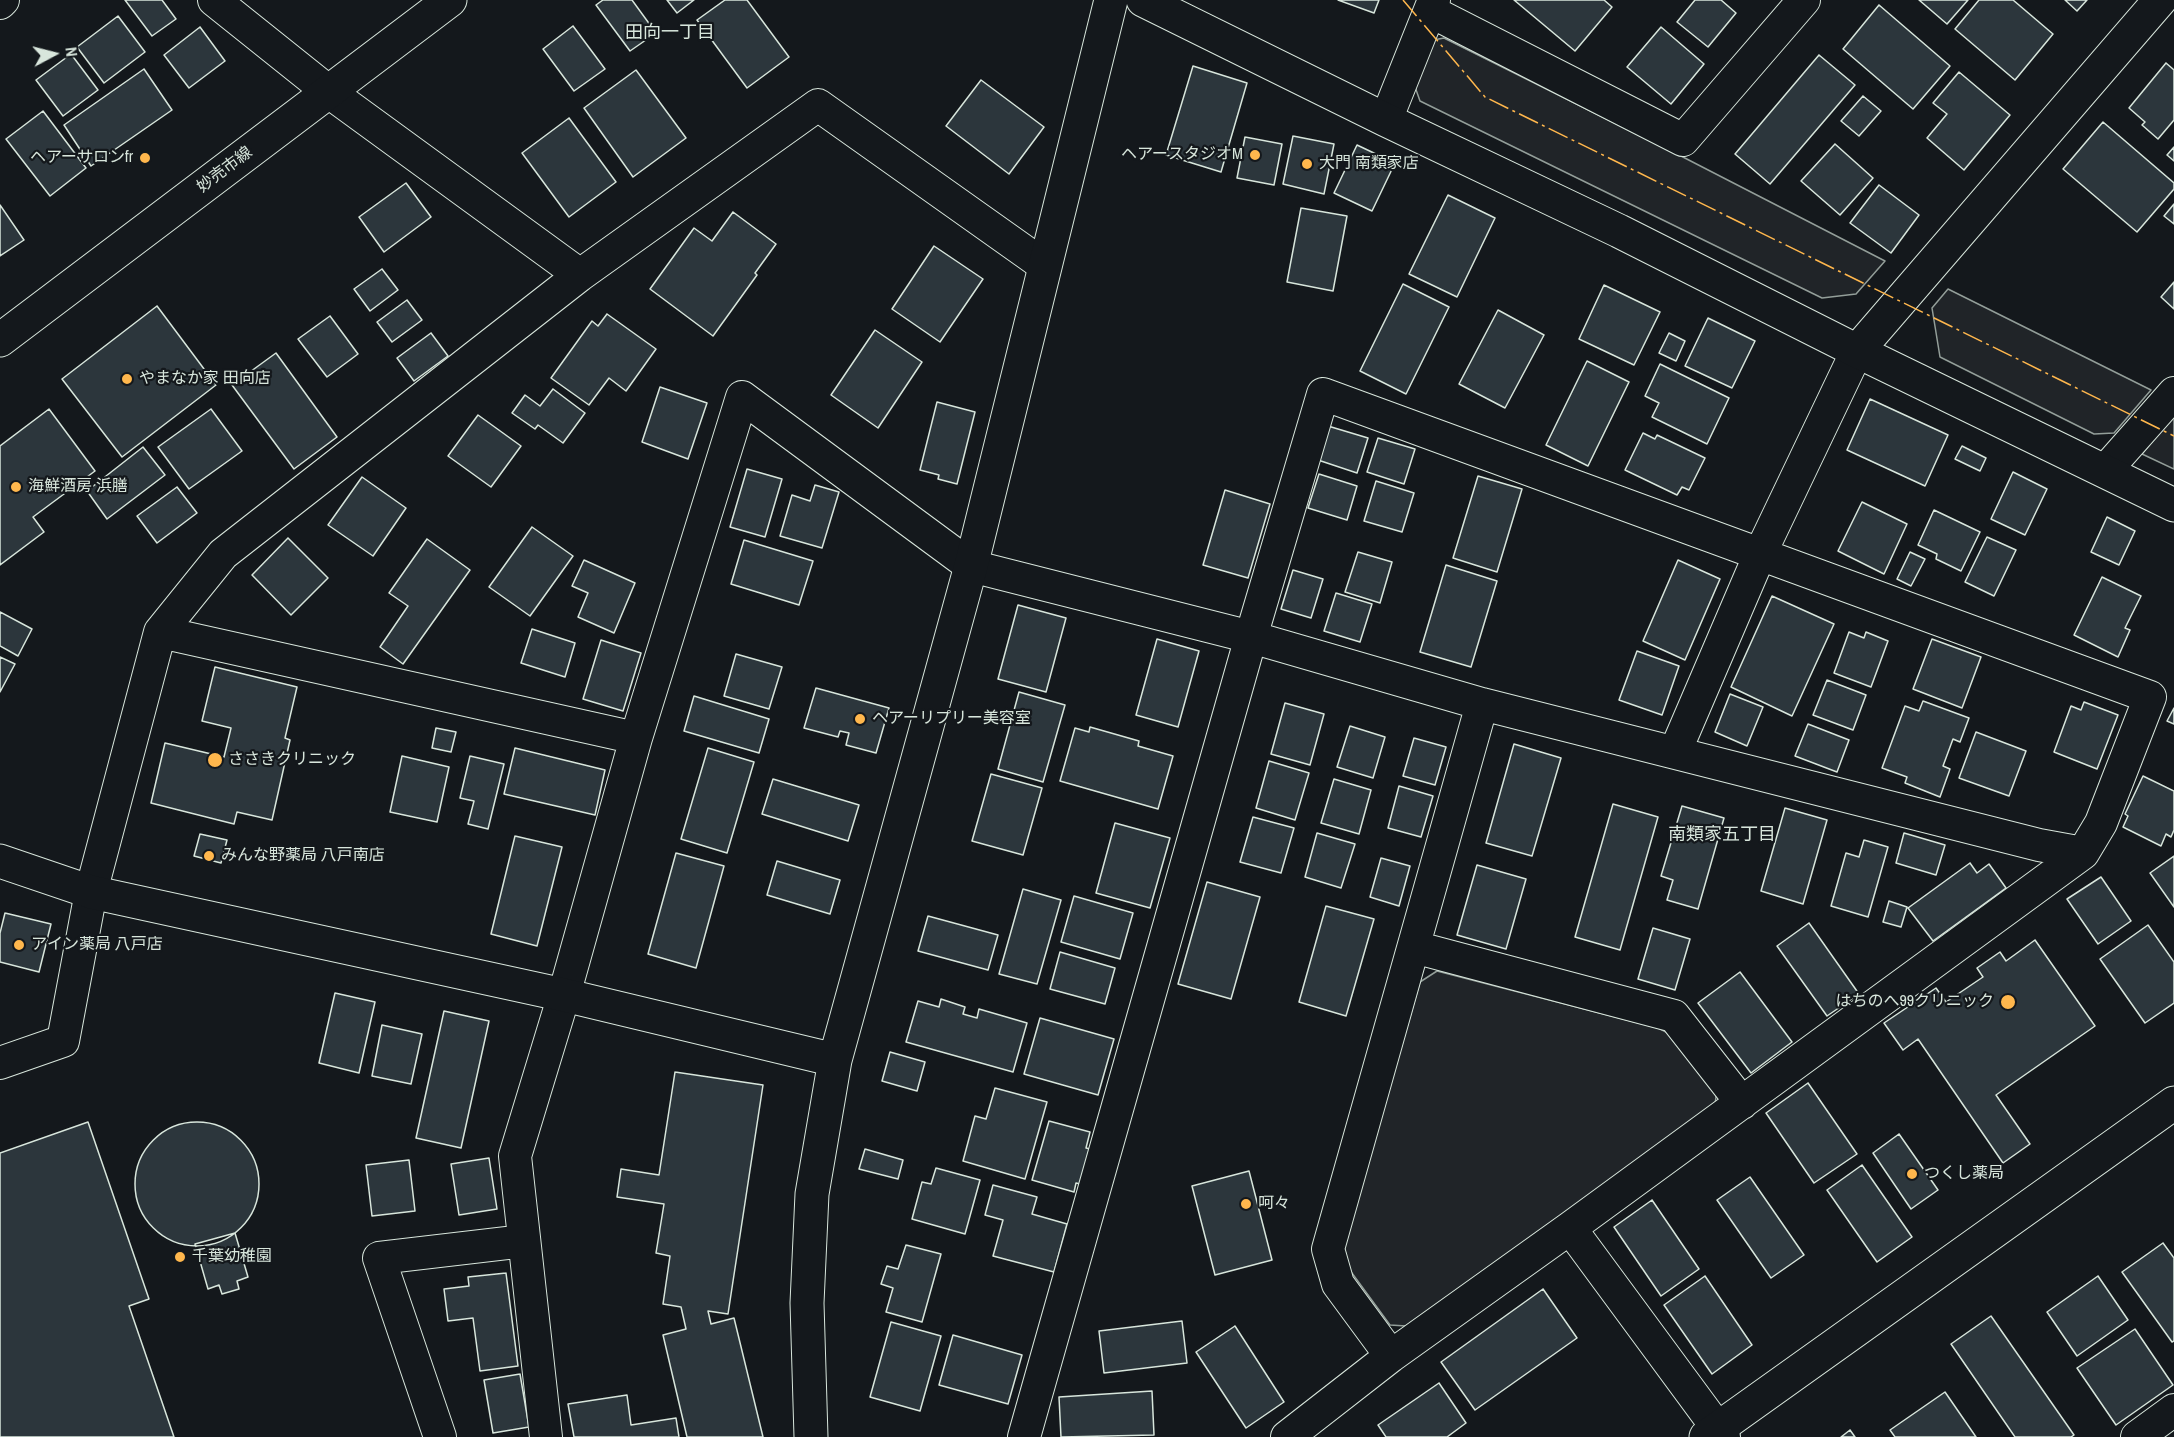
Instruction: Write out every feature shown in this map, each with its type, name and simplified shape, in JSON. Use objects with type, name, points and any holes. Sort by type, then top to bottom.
[{"type":"street","points":[[0,3],[3,0]]},
{"type":"street","points":[[214,0],[329,92],[580,275]]},
{"type":"street","name":"妙売市線","points":[[0,339],[450,0]]},
{"type":"street","points":[[811,1437],[807,1303],[812,1194],[835,1060],[971,566],[1111,0]]},
{"type":"street","points":[[1143,0],[1386,120],[1619,231],[1857,351],[2174,506]]},
{"type":"street","points":[[1386,120],[1432,5],[1683,140],[1804,0]]},
{"type":"street","points":[[1676,752],[1760,554],[1857,351],[2160,0]]},
{"type":"street","points":[[0,1063],[63,1041],[91,892],[160,632],[224,554],[580,275],[818,105],[1045,266]]},
{"type":"street","points":[[2104,471],[2174,393]]},
{"type":"street","points":[[1024,1437],[1251,637],[1323,394],[2150,697],[2100,823],[2083,853],[1391,1356],[1287,1437]]},
{"type":"street","points":[[546,1437],[515,1156],[564,995],[636,738],[742,397],[971,566],[1251,637],[1482,704],[2039,844],[2083,853]]},
{"type":"street","points":[[160,632],[636,738]]},
{"type":"street","points":[[1391,1356],[1338,1284],[1328,1249],[1482,704]]},
{"type":"street","points":[[0,861],[91,892],[564,995],[835,1060]]},
{"type":"street","points":[[1414,947],[1674,1016],[1742,1103]]},
{"type":"street","points":[[1570,1228],[1716,1434],[2174,1102]]},
{"type":"street","points":[[440,1437],[379,1258],[524,1241]]},
{"type":"street","points":[[2137,1437],[2174,1410]]},
{"type":"shaded area","points":[[1444,38],[1885,261],[1856,294],[1822,298],[1420,101],[1414,84],[1428,41]]},
{"type":"shaded area","points":[[1948,289],[2151,390],[2114,433],[2094,434],[1940,357],[1932,308]]},
{"type":"shaded area","points":[[2174,415],[2174,469],[2142,454]]},
{"type":"shaded area","points":[[1437,971],[1658,1028],[1678,1038],[1717,1088],[1715,1105],[1406,1326],[1390,1325],[1349,1269],[1344,1246],[1420,982]]},
{"type":"building","points":[[125,0],[162,0],[176,19],[152,36]]},
{"type":"building","points":[[603,0],[632,0],[656,33],[630,51],[596,5]]},
{"type":"building","points":[[667,0],[694,0],[677,13]]},
{"type":"building","points":[[725,0],[747,0],[789,57],[747,88],[697,20]]},
{"type":"building","points":[[1338,0],[1379,0],[1374,13]]},
{"type":"building","points":[[1514,0],[1604,0],[1612,7],[1575,51]]},
{"type":"building","points":[[1695,0],[1721,0],[1736,13],[1708,47],[1677,22]]},
{"type":"building","points":[[1919,0],[1968,0],[1947,24]]},
{"type":"building","points":[[1979,0],[2013,0],[2053,34],[2015,80],[1955,29]]},
{"type":"building","points":[[2065,0],[2087,0],[2077,11]]},
{"type":"building","points":[[1879,5],[1950,66],[1913,109],[1843,49]]},
{"type":"building","points":[[118,16],[145,52],[104,83],[77,47]]},
{"type":"building","points":[[573,26],[605,69],[574,91],[543,49]]},
{"type":"building","points":[[200,27],[225,61],[189,88],[164,55]]},
{"type":"building","points":[[1661,27],[1704,64],[1671,104],[1627,67]]},
{"type":"building","points":[[71,54],[98,90],[63,116],[36,80]]},
{"type":"building","points":[[1819,55],[1855,85],[1770,184],[1735,154]]},
{"type":"building","points":[[2166,63],[2174,70],[2174,120],[2158,139],[2142,125],[2145,122],[2129,108]]},
{"type":"building","points":[[1193,66],[1247,83],[1221,172],[1166,155]]},
{"type":"building","points":[[144,69],[172,110],[91,166],[64,125]]},
{"type":"building","points":[[636,70],[686,138],[633,177],[584,108]]},
{"type":"building","points":[[1959,72],[2010,115],[1964,170],[1927,138],[1947,114],[1933,103]]},
{"type":"building","points":[[981,80],[1044,127],[1009,174],[946,126]]},
{"type":"building","points":[[1863,96],[1881,111],[1859,136],[1841,121]]},
{"type":"building","points":[[43,111],[86,168],[50,196],[6,139]]},
{"type":"building","points":[[569,118],[616,182],[569,217],[522,153]]},
{"type":"building","points":[[2103,122],[2174,183],[2174,189],[2137,232],[2063,169]]},
{"type":"building","points":[[1293,136],[1334,144],[1324,194],[1283,184]]},
{"type":"building","points":[[1245,137],[1282,144],[1274,185],[1237,178]]},
{"type":"building","points":[[1835,144],[1873,178],[1840,215],[1801,181]]},
{"type":"building","points":[[1357,145],[1395,163],[1372,211],[1334,193]]},
{"type":"building","points":[[2174,147],[2174,161],[2167,155]]},
{"type":"building","points":[[406,183],[431,217],[384,252],[359,217]]},
{"type":"building","points":[[1879,185],[1919,215],[1891,253],[1850,223]]},
{"type":"building","points":[[1448,195],[1495,218],[1457,297],[1409,274]]},
{"type":"building","points":[[2174,204],[2174,224],[2164,216]]},
{"type":"building","points":[[0,205],[24,240],[0,256]]},
{"type":"building","points":[[1301,208],[1347,216],[1333,291],[1287,282]]},
{"type":"building","points":[[733,212],[776,244],[755,273],[757,275],[713,336],[650,289],[694,228],[712,241]]},
{"type":"building","points":[[934,246],[983,279],[940,342],[892,309]]},
{"type":"building","points":[[382,269],[398,290],[370,311],[354,289]]},
{"type":"building","points":[[2174,282],[2174,309],[2161,297]]},
{"type":"building","points":[[1403,284],[1449,307],[1406,394],[1360,371]]},
{"type":"building","points":[[1604,285],[1660,312],[1634,365],[1579,339]]},
{"type":"building","points":[[407,300],[422,320],[392,342],[377,322]]},
{"type":"building","points":[[157,306],[216,385],[122,457],[62,379]]},
{"type":"building","points":[[1498,310],[1544,335],[1505,408],[1459,384]]},
{"type":"building","points":[[607,314],[656,349],[626,391],[609,378],[589,405],[551,378],[592,321],[598,326]]},
{"type":"building","points":[[330,316],[358,354],[327,377],[298,339]]},
{"type":"building","points":[[1708,318],[1755,341],[1732,388],[1685,366]]},
{"type":"building","points":[[875,330],[922,362],[878,428],[831,395]]},
{"type":"building","points":[[431,333],[448,356],[414,381],[397,358]]},
{"type":"building","points":[[1669,333],[1685,341],[1676,361],[1659,353]]},
{"type":"building","points":[[276,353],[337,437],[294,469],[232,385]]},
{"type":"building","points":[[1587,361],[1629,382],[1588,466],[1546,445]]},
{"type":"building","points":[[1660,364],[1729,398],[1707,444],[1652,417],[1659,403],[1645,396]]},
{"type":"building","points":[[660,387],[707,403],[688,459],[642,442]]},
{"type":"building","points":[[553,389],[585,413],[563,443],[538,425],[535,429],[512,413],[525,395],[540,406]]},
{"type":"building","points":[[1870,399],[1948,435],[1925,486],[1847,450]]},
{"type":"building","points":[[937,402],[975,412],[957,484],[938,479],[939,475],[920,470]]},
{"type":"building","points":[[49,409],[95,471],[33,517],[44,532],[0,565],[0,446]]},
{"type":"building","points":[[211,409],[242,451],[189,489],[158,447]]},
{"type":"building","points":[[478,415],[521,446],[491,487],[448,456]]},
{"type":"building","points":[[1328,426],[1368,438],[1357,473],[1318,460]]},
{"type":"building","points":[[1643,433],[1655,439],[1657,435],[1705,458],[1689,490],[1682,487],[1677,495],[1625,470]]},
{"type":"building","points":[[1378,438],[1415,449],[1404,484],[1367,472]]},
{"type":"building","points":[[1962,446],[1986,458],[1980,471],[1955,459]]},
{"type":"building","points":[[143,447],[165,475],[107,519],[87,491]]},
{"type":"building","points":[[747,469],[782,479],[765,537],[730,527]]},
{"type":"building","points":[[2013,472],[2047,489],[2025,535],[1991,519]]},
{"type":"building","points":[[1319,474],[1357,486],[1347,520],[1308,508]]},
{"type":"building","points":[[1478,476],[1522,489],[1497,572],[1453,558]]},
{"type":"building","points":[[362,477],[406,508],[373,556],[328,525]]},
{"type":"building","points":[[1376,481],[1414,493],[1402,532],[1364,521]]},
{"type":"building","points":[[815,485],[839,492],[822,548],[780,536],[792,495],[810,501]]},
{"type":"building","points":[[177,487],[197,513],[157,543],[137,516]]},
{"type":"building","points":[[1225,490],[1270,504],[1248,578],[1203,565]]},
{"type":"building","points":[[1862,502],[1907,524],[1884,574],[1838,551]]},
{"type":"building","points":[[1934,510],[1980,532],[1961,571],[1936,559],[1937,554],[1918,545]]},
{"type":"building","points":[[2107,517],[2135,531],[2119,565],[2091,552]]},
{"type":"building","points":[[532,527],[573,556],[530,616],[489,587]]},
{"type":"building","points":[[1987,537],[2016,550],[1994,596],[1965,582]]},
{"type":"building","points":[[288,538],[328,578],[291,615],[252,575]]},
{"type":"building","points":[[427,539],[470,570],[403,664],[380,647],[408,606],[389,593]]},
{"type":"building","points":[[744,540],[813,561],[799,605],[731,584]]},
{"type":"building","points":[[1358,552],[1392,562],[1380,603],[1345,592]]},
{"type":"building","points":[[1910,552],[1925,559],[1911,586],[1897,579]]},
{"type":"building","points":[[584,560],[635,583],[614,633],[578,617],[588,593],[572,586]]},
{"type":"building","points":[[1678,560],[1720,579],[1685,660],[1643,641]]},
{"type":"building","points":[[1446,565],[1497,581],[1471,667],[1420,652]]},
{"type":"building","points":[[1293,570],[1323,579],[1311,618],[1281,609]]},
{"type":"building","points":[[2102,577],[2141,596],[2125,628],[2130,630],[2118,657],[2074,635]]},
{"type":"building","points":[[1336,593],[1372,604],[1360,642],[1324,631]]},
{"type":"building","points":[[1772,596],[1834,624],[1792,716],[1731,687]]},
{"type":"building","points":[[1018,605],[1066,618],[1046,692],[998,679]]},
{"type":"building","points":[[0,612],[32,629],[18,656],[0,646]]},
{"type":"building","points":[[532,629],[575,643],[565,677],[521,663]]},
{"type":"building","points":[[1849,632],[1864,638],[1866,632],[1888,641],[1871,687],[1834,673]]},
{"type":"building","points":[[1157,639],[1199,651],[1178,727],[1136,715]]},
{"type":"building","points":[[1932,639],[1981,657],[1962,708],[1913,689]]},
{"type":"building","points":[[601,640],[641,653],[623,711],[583,699]]},
{"type":"building","points":[[1637,651],[1679,666],[1662,715],[1619,700]]},
{"type":"building","points":[[736,654],[782,667],[769,709],[724,696]]},
{"type":"building","points":[[0,657],[15,664],[0,692]]},
{"type":"building","points":[[215,667],[297,687],[285,738],[290,740],[272,820],[237,812],[234,824],[151,803],[165,743],[224,757],[231,728],[202,721]]},
{"type":"building","points":[[1827,680],[1866,695],[1853,730],[1813,715]]},
{"type":"building","points":[[816,688],[889,708],[876,753],[846,745],[849,733],[840,731],[838,737],[804,728]]},
{"type":"building","points":[[1019,692],[1065,705],[1043,782],[998,769]]},
{"type":"building","points":[[1730,694],[1763,707],[1747,746],[1715,732]]},
{"type":"building","points":[[694,696],[769,719],[759,753],[684,731]]},
{"type":"building","points":[[1923,701],[1969,718],[1960,742],[1953,739],[1943,766],[1950,769],[1940,797],[1905,783],[1907,777],[1882,768],[1905,706],[1919,711]]},
{"type":"building","points":[[2084,702],[2118,715],[2097,769],[2054,752],[2071,706],[2081,710]]},
{"type":"building","points":[[1285,703],[1324,714],[1310,765],[1271,754]]},
{"type":"building","points":[[2174,708],[2174,724],[2167,721]]},
{"type":"building","points":[[1808,724],[1849,740],[1837,772],[1795,756]]},
{"type":"building","points":[[1350,726],[1385,737],[1373,778],[1337,767]]},
{"type":"building","points":[[1090,727],[1139,741],[1138,746],[1173,756],[1158,809],[1060,781],[1075,728],[1089,732]]},
{"type":"building","points":[[436,728],[456,732],[451,752],[432,748]]},
{"type":"building","points":[[1976,732],[2026,751],[2009,796],[1959,778]]},
{"type":"building","points":[[1414,738],[1446,747],[1435,785],[1403,776]]},
{"type":"building","points":[[1514,744],[1561,758],[1532,856],[1486,843]]},
{"type":"building","points":[[515,748],[605,770],[595,815],[504,794]]},
{"type":"building","points":[[708,748],[754,762],[727,853],[681,839]]},
{"type":"building","points":[[402,756],[449,767],[437,822],[390,812]]},
{"type":"building","points":[[470,756],[504,764],[488,829],[468,824],[474,801],[460,798]]},
{"type":"building","points":[[1269,761],[1309,773],[1295,820],[1256,808]]},
{"type":"building","points":[[991,774],[1042,788],[1023,855],[972,841]]},
{"type":"building","points":[[2143,776],[2174,791],[2174,830],[2171,837],[2166,834],[2161,846],[2123,827],[2128,816],[2125,814]]},
{"type":"building","points":[[773,779],[859,805],[848,841],[762,814]]},
{"type":"building","points":[[1334,779],[1371,790],[1359,834],[1321,823]]},
{"type":"building","points":[[1399,786],[1433,796],[1421,837],[1388,828]]},
{"type":"building","points":[[1613,804],[1658,817],[1620,950],[1575,937]]},
{"type":"building","points":[[1682,806],[1724,818],[1698,909],[1667,900],[1673,880],[1661,876]]},
{"type":"building","points":[[1785,808],[1827,820],[1803,904],[1761,891]]},
{"type":"building","points":[[1253,817],[1294,828],[1281,873],[1240,862]]},
{"type":"building","points":[[1115,823],[1170,838],[1150,908],[1096,893]]},
{"type":"building","points":[[1317,833],[1355,844],[1341,888],[1305,877]]},
{"type":"building","points":[[1904,833],[1945,845],[1936,875],[1896,863]]},
{"type":"building","points":[[200,834],[227,840],[221,863],[194,856]]},
{"type":"building","points":[[515,836],[562,847],[537,946],[491,934]]},
{"type":"building","points":[[1864,840],[1888,847],[1868,917],[1831,906],[1846,853],[1859,857]]},
{"type":"building","points":[[676,853],[724,866],[696,968],[648,954]]},
{"type":"building","points":[[2174,856],[2174,907],[2150,873]]},
{"type":"building","points":[[1381,858],[1410,866],[1399,906],[1370,897]]},
{"type":"building","points":[[777,861],[840,880],[830,914],[767,895]]},
{"type":"building","points":[[1970,863],[1977,873],[1989,864],[2006,888],[1933,941],[1908,908]]},
{"type":"building","points":[[1477,865],[1526,879],[1506,949],[1457,935]]},
{"type":"building","points":[[2101,877],[2131,921],[2098,944],[2067,899]]},
{"type":"building","points":[[1207,882],[1260,897],[1231,999],[1178,984]]},
{"type":"building","points":[[1023,889],[1061,900],[1037,984],[999,974]]},
{"type":"building","points":[[1074,896],[1133,913],[1120,959],[1061,942]]},
{"type":"building","points":[[1889,901],[1907,907],[1901,927],[1883,922]]},
{"type":"building","points":[[1326,906],[1374,919],[1346,1016],[1299,1002]]},
{"type":"building","points":[[5,913],[51,924],[39,972],[0,962],[0,933]]},
{"type":"building","points":[[928,916],[998,935],[988,970],[918,951]]},
{"type":"building","points":[[1809,923],[1859,994],[1827,1016],[1777,946]]},
{"type":"building","points":[[2148,925],[2174,962],[2174,1003],[2145,1023],[2100,959]]},
{"type":"building","points":[[1653,928],[1690,939],[1675,990],[1638,979]]},
{"type":"building","points":[[2035,940],[2095,1026],[1996,1095],[2030,1144],[2003,1163],[1918,1039],[1903,1050],[1884,1023],[1936,988],[1946,1002],[1983,977],[1977,968],[2000,952],[2006,961]]},
{"type":"building","points":[[1060,952],[1115,968],[1105,1004],[1050,989]]},
{"type":"building","points":[[1740,972],[1792,1042],[1751,1073],[1698,1003]]},
{"type":"building","points":[[335,993],[375,1002],[359,1073],[319,1063]]},
{"type":"building","points":[[941,999],[965,1007],[963,1014],[977,1018],[979,1009],[1027,1023],[1013,1072],[906,1042],[918,1001],[939,1007]]},
{"type":"building","points":[[444,1011],[489,1021],[461,1148],[416,1138]]},
{"type":"building","points":[[1040,1018],[1114,1039],[1098,1095],[1024,1074]]},
{"type":"building","points":[[382,1025],[422,1034],[411,1084],[372,1076]]},
{"type":"building","points":[[890,1052],[925,1062],[917,1091],[882,1081]]},
{"type":"building","points":[[675,1072],[763,1085],[728,1314],[708,1311],[711,1324],[734,1318],[763,1437],[687,1437],[663,1335],[686,1329],[681,1307],[663,1304],[670,1256],[656,1253],[664,1204],[617,1197],[621,1169],[659,1175]]},
{"type":"building","points":[[1808,1083],[1857,1154],[1814,1183],[1766,1113]]},
{"type":"building","points":[[995,1088],[1047,1102],[1025,1179],[963,1161],[975,1116],[986,1119]]},
{"type":"building","points":[[1049,1121],[1090,1132],[1086,1148],[1090,1149],[1080,1184],[1076,1183],[1074,1192],[1032,1180]]},
{"type":"building","points":[[88,1122],[149,1299],[129,1306],[174,1437],[0,1437],[0,1153]]},
{"type":"building","points":[[197,1122],[221,1127],[241,1140],[254,1160],[259,1184],[254,1208],[241,1228],[221,1241],[197,1246],[173,1241],[153,1228],[140,1208],[135,1184],[140,1160],[153,1140],[173,1127]]},
{"type":"building","points":[[1899,1134],[1938,1190],[1911,1209],[1873,1153]]},
{"type":"building","points":[[865,1149],[903,1160],[898,1179],[859,1169]]},
{"type":"building","points":[[489,1158],[497,1209],[459,1215],[451,1164]]},
{"type":"building","points":[[409,1160],[415,1211],[372,1216],[366,1165]]},
{"type":"building","points":[[1862,1165],[1912,1237],[1877,1262],[1827,1190]]},
{"type":"building","points":[[936,1168],[980,1180],[965,1234],[912,1219],[922,1182],[931,1184]]},
{"type":"building","points":[[1249,1171],[1272,1260],[1215,1275],[1192,1186]]},
{"type":"building","points":[[1750,1177],[1804,1255],[1771,1278],[1717,1200]]},
{"type":"building","points":[[993,1185],[1037,1197],[1032,1214],[1067,1224],[1054,1272],[993,1256],[1003,1220],[985,1215]]},
{"type":"building","points":[[1652,1200],[1699,1269],[1661,1296],[1614,1227]]},
{"type":"building","points":[[235,1233],[248,1277],[237,1281],[239,1289],[222,1294],[219,1285],[208,1289],[195,1244]]},
{"type":"building","points":[[2163,1243],[2174,1258],[2174,1341],[2172,1342],[2122,1272]]},
{"type":"building","points":[[906,1245],[941,1254],[922,1322],[886,1312],[893,1288],[881,1284],[887,1266],[898,1269]]},
{"type":"building","points":[[506,1273],[518,1366],[480,1371],[473,1318],[448,1321],[444,1289],[469,1286],[468,1277]]},
{"type":"building","points":[[1705,1276],[1752,1345],[1712,1374],[1664,1305]]},
{"type":"building","points":[[2098,1276],[2128,1320],[2077,1356],[2047,1312]]},
{"type":"building","points":[[1543,1289],[1577,1338],[1475,1410],[1441,1362]]},
{"type":"building","points":[[1991,1316],[2074,1435],[2071,1437],[2015,1437],[1951,1344]]},
{"type":"building","points":[[1182,1321],[1187,1363],[1104,1373],[1099,1331]]},
{"type":"building","points":[[891,1322],[941,1336],[920,1411],[870,1397]]},
{"type":"building","points":[[1235,1326],[1284,1402],[1246,1428],[1196,1352]]},
{"type":"building","points":[[2135,1329],[2173,1385],[2116,1425],[2077,1368]]},
{"type":"building","points":[[953,1335],[1022,1355],[1008,1404],[939,1385]]},
{"type":"building","points":[[520,1374],[529,1427],[493,1433],[484,1380]]},
{"type":"building","points":[[1439,1383],[1466,1423],[1447,1437],[1386,1437],[1378,1425]]},
{"type":"building","points":[[1152,1391],[1154,1435],[1061,1437],[1059,1397]]},
{"type":"building","points":[[1945,1392],[1976,1437],[1895,1437],[1890,1430]]},
{"type":"building","points":[[627,1395],[631,1425],[676,1418],[679,1437],[574,1437],[568,1404]]},
{"type":"building","points":[[1850,1430],[1855,1437],[1841,1437]]},
{"type":"power","points":[[1403,0],[1485,97],[2174,436]]},
{"type":"place","name":"ヘアースタジオM","points":[[1255,155]]},
{"type":"place","name":"ヘアーサロンfr","points":[[145,158]]},
{"type":"place","name":"大門 南類家店","points":[[1307,164]]},
{"type":"place","name":"やまなか家 田向店","points":[[127,379]]},
{"type":"place","name":"海鮮酒房 浜膳","points":[[16,487]]},
{"type":"place","name":"ヘアーリプリー美容室","points":[[860,719]]},
{"type":"place","name":"ささきクリニック","points":[[215,760]]},
{"type":"place","name":"みんな野薬局 八戸南店","points":[[209,856]]},
{"type":"place","name":"アイン薬局 八戸店","points":[[19,945]]},
{"type":"place","name":"はちのへ99クリニック","points":[[2008,1002]]},
{"type":"place","name":"つくし薬局","points":[[1912,1174]]},
{"type":"place","name":"呵々","points":[[1246,1204]]},
{"type":"place","name":"千葉幼稚園","points":[[180,1257]]},
{"type":"district","name":"田向一丁目","points":[[670,33]]},
{"type":"district","name":"南類家五丁目","points":[[1722,835]]}]
